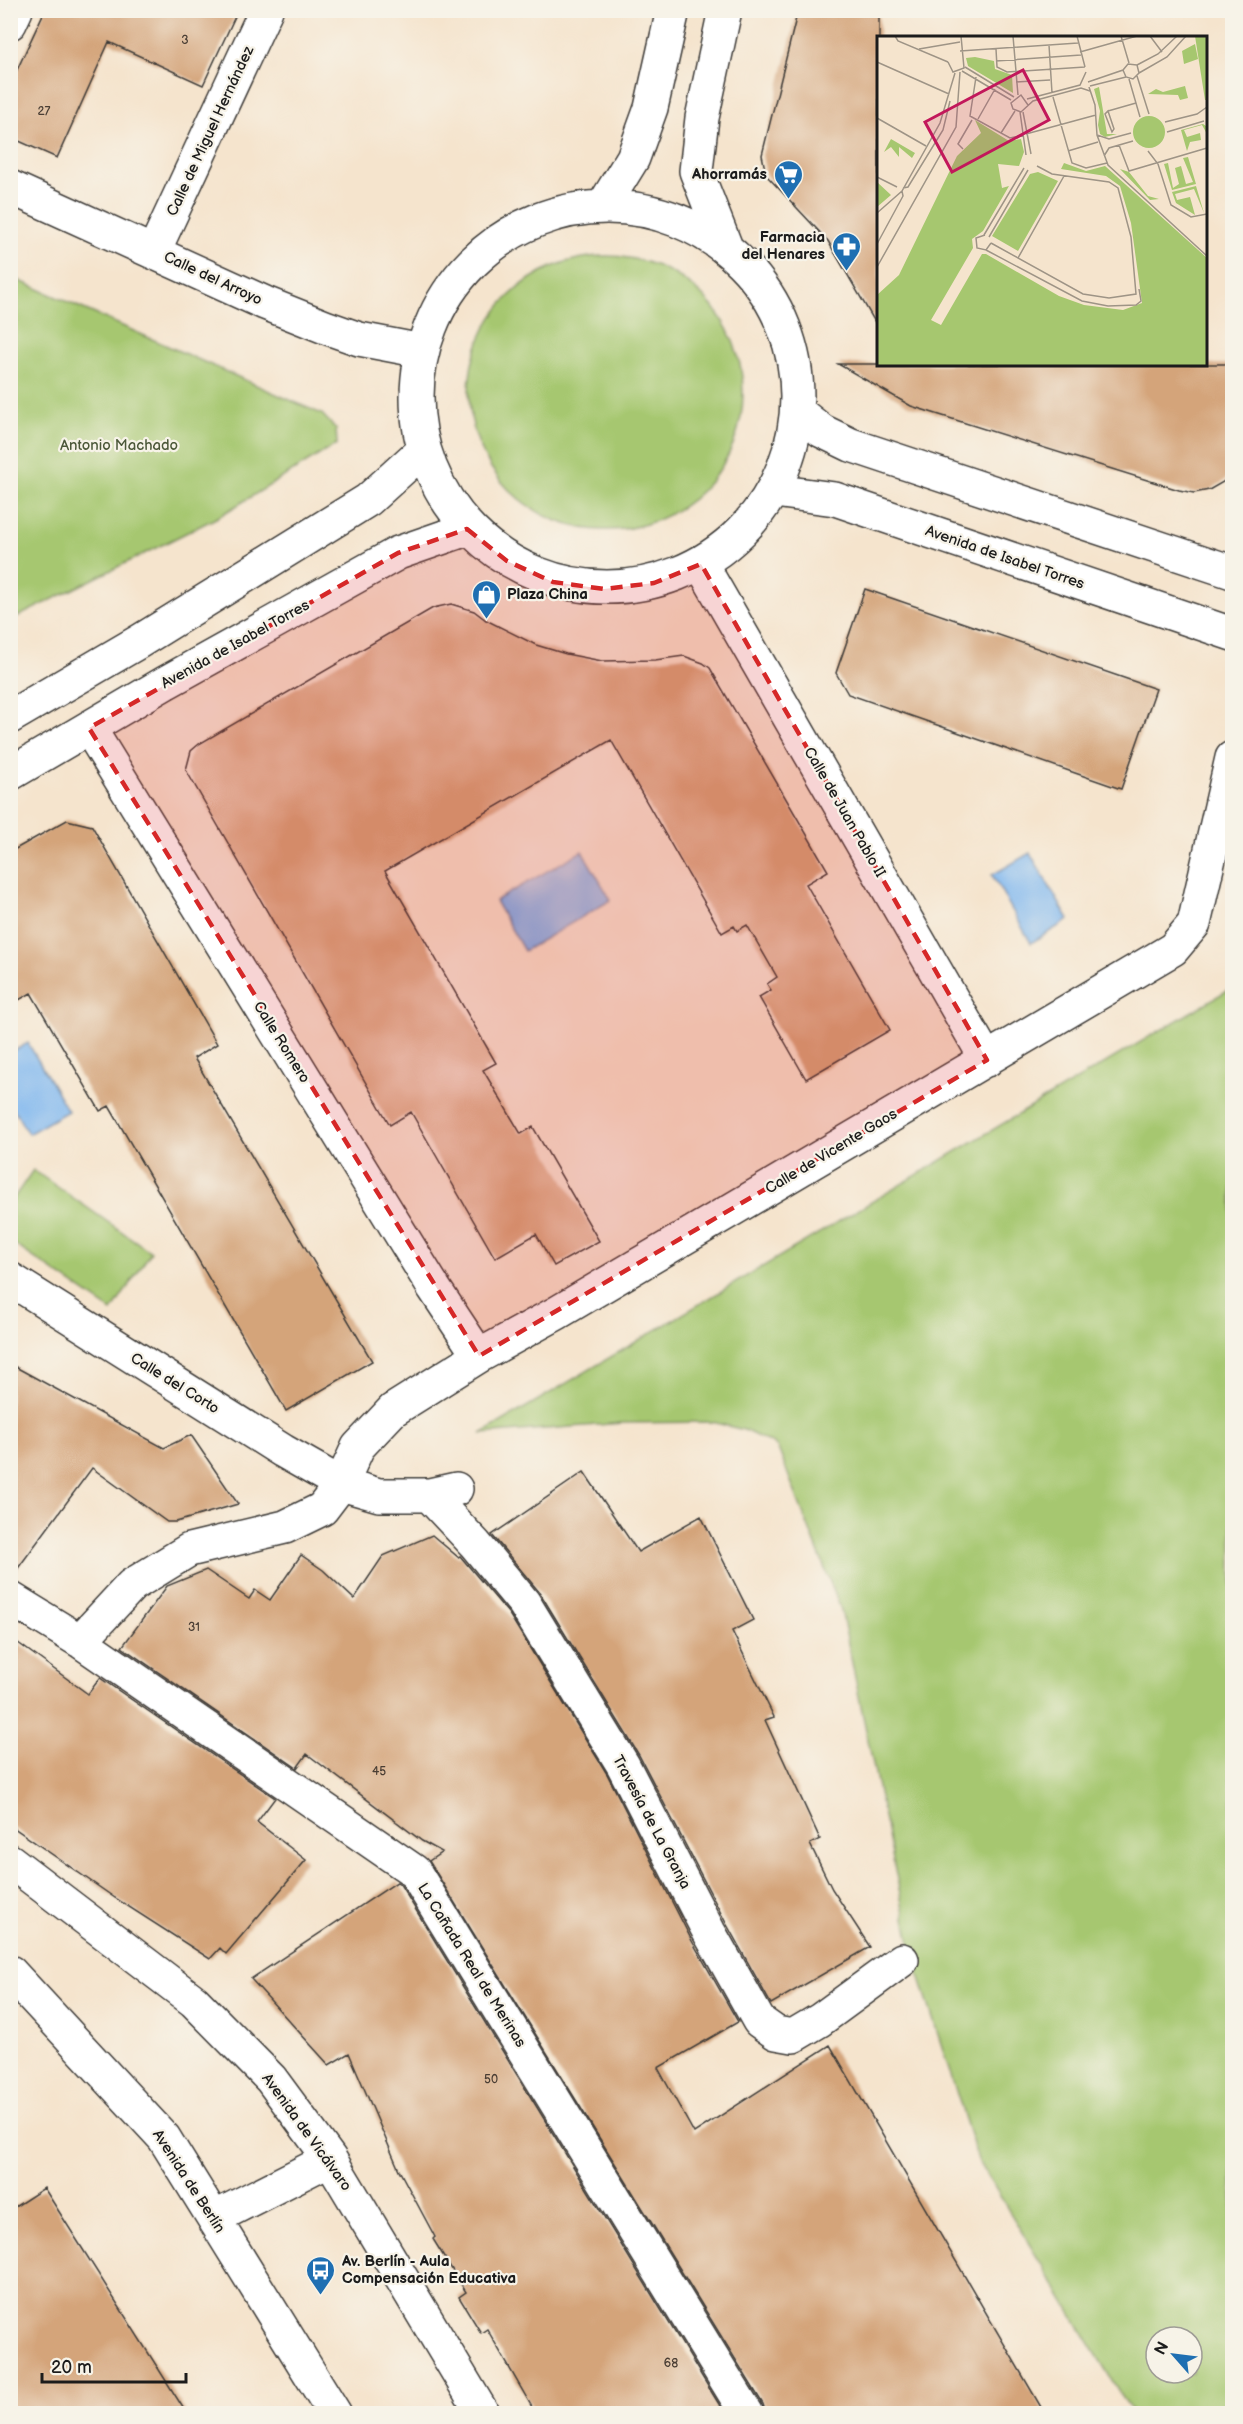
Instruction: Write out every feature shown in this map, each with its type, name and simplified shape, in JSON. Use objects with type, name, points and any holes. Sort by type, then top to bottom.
[{"type":"street","points":[[10,23],[16,10]]},
{"type":"street","name":"Calle de Miguel Hernández","points":[[154,251],[266,10]]},
{"type":"street","points":[[604,205],[633,158],[647,118],[673,10]]},
{"type":"street","points":[[725,10],[702,118],[696,171],[725,245],[767,292],[793,350],[798,412],[789,453],[774,491],[742,532],[701,564],[654,583],[604,589],[553,582],[507,561],[467,529],[441,493],[423,450],[415,400],[422,351],[436,311],[459,276],[489,247],[524,225],[563,211],[604,205],[668,215],[725,245]]},
{"type":"street","name":"Calle del Arroyo","points":[[10,187],[265,303],[325,327],[359,339],[422,351]]},
{"type":"street","points":[[798,412],[822,431],[851,445],[1233,572]]},
{"type":"street","points":[[10,717],[140,641],[368,500],[423,450]]},
{"type":"street","name":"Avenida de Isabel Torres","points":[[774,491],[835,499],[1233,634]]},
{"type":"street","name":"Avenida de Isabel Torres","points":[[10,774],[398,553],[467,529]]},
{"type":"street","name":"Calle de Juan Pablo II","points":[[701,564],[987,1060]]},
{"type":"street","name":"Calle Romero","points":[[89,728],[478,1356]]},
{"type":"street","name":"Calle de Vicente Gaos","points":[[80,1641],[132,1585],[189,1550],[285,1527],[322,1509],[341,1484],[358,1447],[393,1410],[478,1356],[557,1313],[1173,949],[1194,924],[1233,758]]},
{"type":"street","name":"Calle del Corto","points":[[10,1279],[283,1451],[341,1484],[379,1495],[442,1492]]},
{"type":"street","name":"Travesía de La Granja","points":[[442,1492],[475,1544],[524,1603],[623,1765],[709,1932],[759,2020],[776,2033],[793,2036],[820,2020],[902,1960]]},
{"type":"street","name":"La Cañada Real de Merinas","points":[[10,1598],[80,1641],[414,1871],[747,2414]]},
{"type":"street","name":"Avenida de Vicálvaro","points":[[10,1861],[194,2001],[271,2079],[330,2159],[483,2414]]},
{"type":"street","name":"Avenida de Berlín","points":[[10,1972],[164,2138],[335,2414]]},
{"type":"street","points":[[214,2218],[330,2159]]},
{"type":"highlighted area","points":[[467,529],[507,561],[553,582],[604,589],[654,583],[701,564],[987,1060],[479,1356],[89,728],[398,553]]},
{"type":"green space","points":[[606,256],[633,259],[658,266],[682,279],[703,296],[720,317],[733,341],[740,366],[743,393],[740,420],[733,445],[720,469],[703,490],[682,507],[658,520],[633,527],[606,530],[579,527],[554,520],[530,507],[509,490],[492,469],[479,445],[472,420],[469,393],[472,366],[479,341],[492,317],[509,296],[530,279],[554,266],[579,259]]},
{"type":"green space","name":"Antonio Machado","points":[[11,277],[322,414],[336,429],[337,444],[218,517],[11,620]]},
{"type":"green space","points":[[1232,982],[1232,2413],[1132,2413],[978,2160],[913,1956],[841,1610],[777,1446],[744,1430],[712,1422],[623,1423],[481,1434],[1228,990]]},
{"type":"green space","points":[[33,1170],[151,1252],[112,1311],[11,1242],[11,1202]]},
{"type":"water","points":[[582,851],[611,900],[524,951],[495,901]]},
{"type":"water","points":[[1030,853],[1069,920],[1031,943],[992,875]]},
{"type":"water","points":[[28,1043],[68,1111],[28,1134],[11,1104],[10,1053]]},
{"type":"building","points":[[40,10],[238,10],[203,85],[109,42],[57,158],[10,137],[10,85],[44,12]]},
{"type":"building","points":[[798,10],[879,10],[879,36],[877,36],[877,326],[828,241],[766,175],[762,155]]},
{"type":"building","points":[[838,364],[1207,366],[1207,364],[1233,364],[1233,472],[1223,482],[1209,490],[1194,493],[1179,490],[911,406]]},
{"type":"building","points":[[865,589],[1156,689],[1121,789],[848,694],[836,673]]},
{"type":"building","points":[[451,604],[474,611],[486,620],[536,645],[566,654],[602,661],[655,660],[684,656],[710,668],[828,871],[806,884],[890,1030],[806,1079],[759,997],[771,990],[767,984],[777,977],[747,925],[737,931],[734,926],[722,933],[611,740],[385,871],[496,1063],[483,1070],[521,1134],[533,1127],[599,1241],[554,1266],[536,1234],[495,1258],[411,1112],[390,1125],[186,770],[191,751],[199,744],[433,608]]},
{"type":"building","points":[[67,820],[92,826],[217,1044],[194,1058],[372,1361],[286,1411],[109,1106],[100,1111],[31,993],[10,1005],[10,852]]},
{"type":"building","points":[[10,1364],[164,1448],[191,1435],[238,1504],[176,1522],[167,1522],[92,1468],[10,1579]]},
{"type":"building","points":[[584,1472],[638,1552],[701,1516],[753,1620],[732,1631],[774,1717],[765,1720],[820,1839],[810,1844],[832,1889],[870,1947],[771,2004],[726,1923],[639,1755],[540,1593],[492,1535]]},
{"type":"building","points":[[432,1535],[458,1557],[460,1556],[509,1614],[607,1774],[692,1941],[738,2022],[658,2068],[694,2133],[830,2045],[1045,2414],[766,2414],[763,2404],[429,1861],[442,1852],[422,1841],[307,1754],[297,1768],[122,1647],[167,1586],[206,1570],[249,1599],[255,1590],[270,1600],[301,1555],[323,1570],[354,1599],[383,1556]]},
{"type":"building","points":[[10,1637],[88,1694],[100,1678],[275,1798],[257,1822],[306,1860],[226,1954],[220,1948],[210,1959],[115,1898],[10,1825]]},
{"type":"building","points":[[397,1882],[725,2414],[536,2414],[487,2329],[481,2333],[459,2297],[466,2292],[433,2239],[435,2237],[399,2170],[349,2053],[329,2065],[251,1979]]},
{"type":"building","points":[[44,2188],[187,2414],[10,2414],[10,2210]]},
{"type":"place","name":"Ahorramás","points":[[788,200]]},
{"type":"place","name":"Farmacia del Henares","points":[[846,272]]},
{"type":"place","name":"Plaza China","points":[[486,620]]},
{"type":"place","name":"Av. Berlín - Aula Compensación Educativa","points":[[321,2296]]}]
